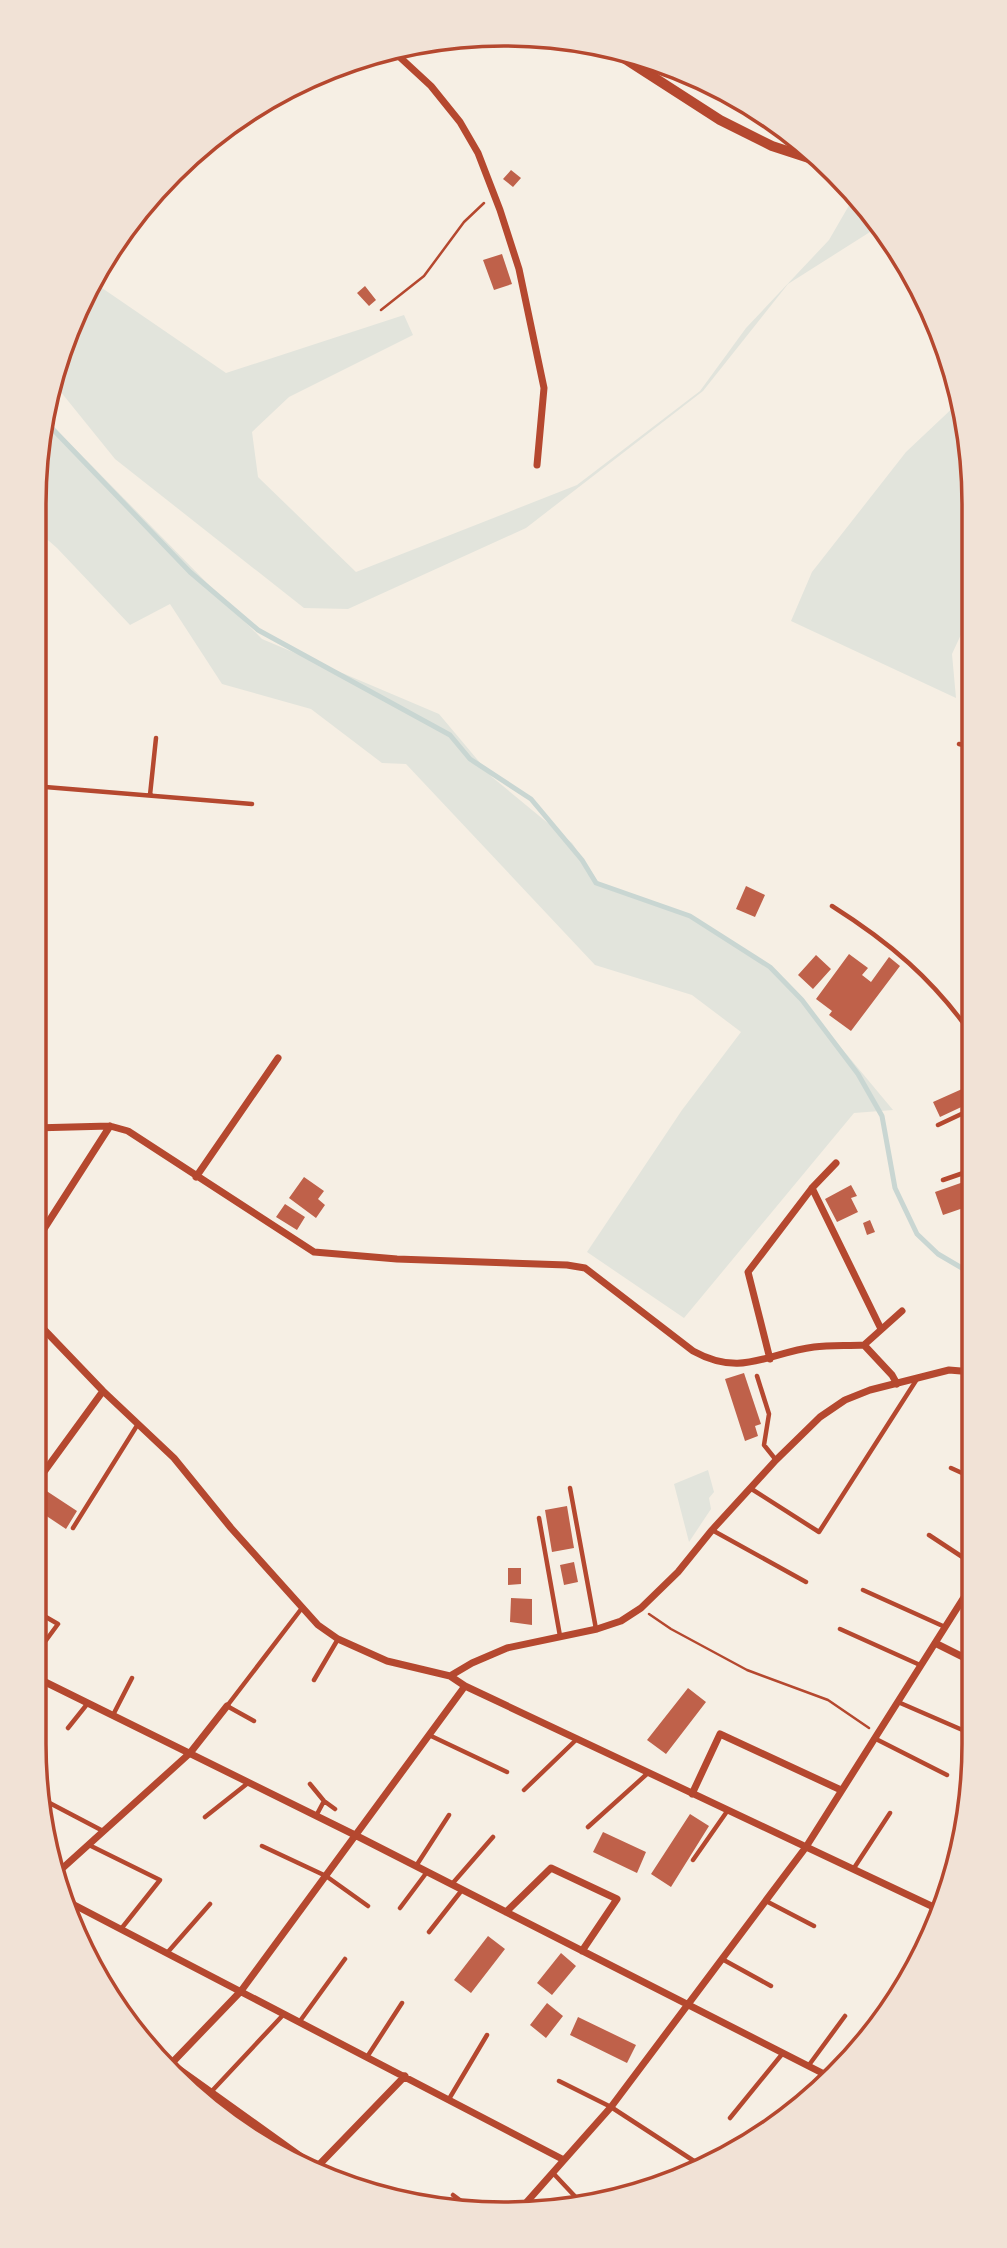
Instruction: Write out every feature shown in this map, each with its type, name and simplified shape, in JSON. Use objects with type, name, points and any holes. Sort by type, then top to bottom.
[{"type":"street","points":[[400,57],[431,86],[460,122],[478,153],[494,193],[519,269],[544,388],[537,465]]},
{"type":"street","points":[[634,65],[720,120],[772,146],[801,155]]},
{"type":"street","points":[[196,1177],[278,1058]]},
{"type":"street","points":[[46,1227],[110,1126]]},
{"type":"street","points":[[46,1128],[110,1126],[128,1131],[314,1252],[585,1268],[693,1352],[709,1360],[743,1364],[813,1347],[863,1345],[902,1311]]},
{"type":"street","points":[[769,1359],[748,1272],[812,1188],[836,1163]]},
{"type":"street","points":[[812,1188],[881,1329]]},
{"type":"street","points":[[46,1336],[174,1458],[231,1528],[318,1625],[338,1639],[387,1661],[450,1676],[648,1773],[932,1906]]},
{"type":"street","points":[[863,1345],[892,1375],[897,1384]]},
{"type":"street","points":[[450,1676],[507,1648],[597,1629],[621,1621],[641,1608],[678,1572],[750,1488],[820,1417],[845,1400],[870,1390],[949,1370],[962,1371]]},
{"type":"street","points":[[46,1469],[103,1391]]},
{"type":"street","points":[[527,2202],[611,2107],[806,1847],[962,1601]]},
{"type":"street","points":[[935,1643],[962,1656]]},
{"type":"street","points":[[46,1682],[355,1835],[822,2073]]},
{"type":"street","points":[[174,2062],[241,1991],[466,1686]]},
{"type":"street","points":[[63,1868],[190,1753],[227,1706]]},
{"type":"street","points":[[692,1794],[720,1734],[841,1790]]},
{"type":"street","points":[[506,1912],[551,1868],[617,1899],[582,1951]]},
{"type":"street","points":[[75,1905],[564,2160]]},
{"type":"street","points":[[320,2164],[405,2076]]},
{"type":"street","points":[[195,2082],[286,2147]]},
{"type":"lane","points":[[150,796],[156,738]]},
{"type":"lane","points":[[46,787],[252,804]]},
{"type":"lane","points":[[832,906],[866,928],[920,971],[962,1023]]},
{"type":"lane","points":[[937,1125],[962,1114]]},
{"type":"lane","points":[[943,1180],[962,1173]]},
{"type":"lane","points":[[757,1376],[769,1414],[765,1445],[776,1460]]},
{"type":"lane","points":[[750,1488],[819,1532],[918,1379]]},
{"type":"lane","points":[[73,1528],[138,1424]]},
{"type":"lane","points":[[951,1468],[962,1473]]},
{"type":"lane","points":[[570,1488],[597,1629]]},
{"type":"lane","points":[[539,1518],[560,1637]]},
{"type":"lane","points":[[712,1530],[806,1581]]},
{"type":"lane","points":[[929,1535],[962,1557]]},
{"type":"lane","points":[[863,1590],[946,1627]]},
{"type":"lane","points":[[254,1721],[227,1706],[303,1607]]},
{"type":"lane","points":[[46,1617],[58,1624],[46,1640]]},
{"type":"lane","points":[[840,1629],[921,1665]]},
{"type":"lane","points":[[314,1680],[338,1639]]},
{"type":"lane","points":[[113,1716],[132,1678]]},
{"type":"lane","points":[[898,1702],[962,1730]]},
{"type":"lane","points":[[68,1728],[88,1703]]},
{"type":"lane","points":[[429,1735],[507,1772]]},
{"type":"lane","points":[[877,1735],[947,1774]]},
{"type":"lane","points":[[524,1790],[577,1739]]},
{"type":"lane","points":[[588,1827],[648,1773]]},
{"type":"lane","points":[[205,1817],[249,1783]]},
{"type":"lane","points":[[310,1784],[324,1801],[335,1809]]},
{"type":"lane","points":[[315,1816],[324,1801]]},
{"type":"lane","points":[[49,1803],[103,1831]]},
{"type":"lane","points":[[693,1860],[728,1810]]},
{"type":"lane","points":[[853,1869],[890,1813]]},
{"type":"lane","points":[[416,1866],[449,1815]]},
{"type":"lane","points":[[452,1885],[493,1837]]},
{"type":"lane","points":[[89,1845],[160,1880],[121,1930]]},
{"type":"lane","points":[[262,1846],[326,1876],[368,1906]]},
{"type":"lane","points":[[400,1908],[427,1872]]},
{"type":"lane","points":[[429,1932],[462,1890]]},
{"type":"lane","points":[[766,1900],[814,1926]]},
{"type":"lane","points":[[167,1954],[209,1904]]},
{"type":"lane","points":[[300,2021],[345,1959]]},
{"type":"lane","points":[[722,1959],[771,1986]]},
{"type":"lane","points":[[367,2057],[402,2003]]},
{"type":"lane","points":[[210,2092],[285,2013]]},
{"type":"lane","points":[[808,2066],[845,2016]]},
{"type":"lane","points":[[449,2099],[487,2035]]},
{"type":"lane","points":[[730,2118],[783,2053]]},
{"type":"lane","points":[[559,2081],[611,2107],[694,2161]]},
{"type":"lane","points":[[553,2173],[576,2197]]},
{"type":"lane","points":[[453,2195],[461,2201]]},
{"type":"path","points":[[381,310],[424,276],[464,222],[494,193]]},
{"type":"path","points":[[641,1608],[671,1629],[747,1670],[828,1700],[877,1735]]},
{"type":"shaded area","points":[[850,204],[871,231],[788,284],[703,391],[526,528],[348,609],[304,608],[115,459],[60,390],[80,328],[101,285],[102,288],[226,373],[404,315],[413,335],[289,397],[252,432],[258,477],[356,572],[577,485],[700,391],[746,328],[829,240]]},
{"type":"shaded area","points":[[952,409],[958,444],[962,504],[962,632],[952,654],[956,698],[791,621],[812,572],[906,452]]},
{"type":"shaded area","points":[[52,425],[262,639],[439,714],[492,777],[572,843],[599,883],[693,916],[778,972],[893,1110],[854,1113],[684,1318],[587,1252],[682,1110],[741,1032],[692,995],[595,965],[406,764],[382,763],[311,709],[222,684],[170,604],[130,625],[46,538],[46,474]]},
{"type":"shaded area","points":[[708,1470],[714,1492],[709,1498],[711,1509],[689,1542],[674,1484]]},
{"type":"building","points":[[511,170],[521,178],[513,187],[503,179]]},
{"type":"building","points":[[502,254],[512,284],[494,290],[483,260]]},
{"type":"building","points":[[365,286],[376,300],[369,306],[357,293]]},
{"type":"building","points":[[746,886],[765,895],[755,917],[736,909]]},
{"type":"building","points":[[849,954],[868,968],[862,975],[871,982],[889,957],[900,966],[851,1031],[829,1015],[832,1011],[816,999]]},
{"type":"building","points":[[816,955],[831,969],[813,989],[798,975]]},
{"type":"building","points":[[962,1089],[962,1107],[940,1117],[933,1102]]},
{"type":"building","points":[[304,1177],[324,1191],[318,1199],[325,1205],[316,1218],[289,1198]]},
{"type":"building","points":[[962,1183],[962,1208],[943,1215],[935,1192]]},
{"type":"building","points":[[851,1185],[857,1196],[851,1198],[858,1212],[837,1222],[825,1199]]},
{"type":"building","points":[[285,1204],[305,1217],[297,1230],[276,1217]]},
{"type":"building","points":[[870,1220],[875,1232],[867,1235],[863,1223]]},
{"type":"building","points":[[744,1373],[761,1424],[755,1426],[758,1436],[745,1441],[725,1379]]},
{"type":"building","points":[[46,1491],[77,1511],[66,1529],[46,1516]]},
{"type":"building","points":[[567,1506],[574,1548],[552,1552],[545,1510]]},
{"type":"building","points":[[574,1562],[578,1582],[564,1585],[560,1565]]},
{"type":"building","points":[[508,1568],[521,1568],[521,1584],[508,1585]]},
{"type":"building","points":[[511,1598],[532,1599],[532,1625],[510,1622]]},
{"type":"building","points":[[688,1688],[706,1702],[666,1754],[647,1740]]},
{"type":"building","points":[[690,1814],[709,1826],[671,1887],[651,1874]]},
{"type":"building","points":[[603,1832],[646,1852],[637,1873],[593,1852]]},
{"type":"building","points":[[488,1936],[505,1949],[471,1993],[454,1980]]},
{"type":"building","points":[[561,1953],[576,1966],[552,1995],[537,1983]]},
{"type":"building","points":[[547,2003],[563,2016],[546,2038],[530,2025]]},
{"type":"building","points":[[578,2017],[636,2045],[627,2063],[570,2035]]},
{"type":"waterway","points":[[52,428],[190,572],[258,630],[450,735],[470,759],[531,799],[582,860],[596,883],[690,916],[770,967],[802,1000],[858,1074],[882,1116],[895,1188],[917,1234],[938,1254],[962,1268]]}]
